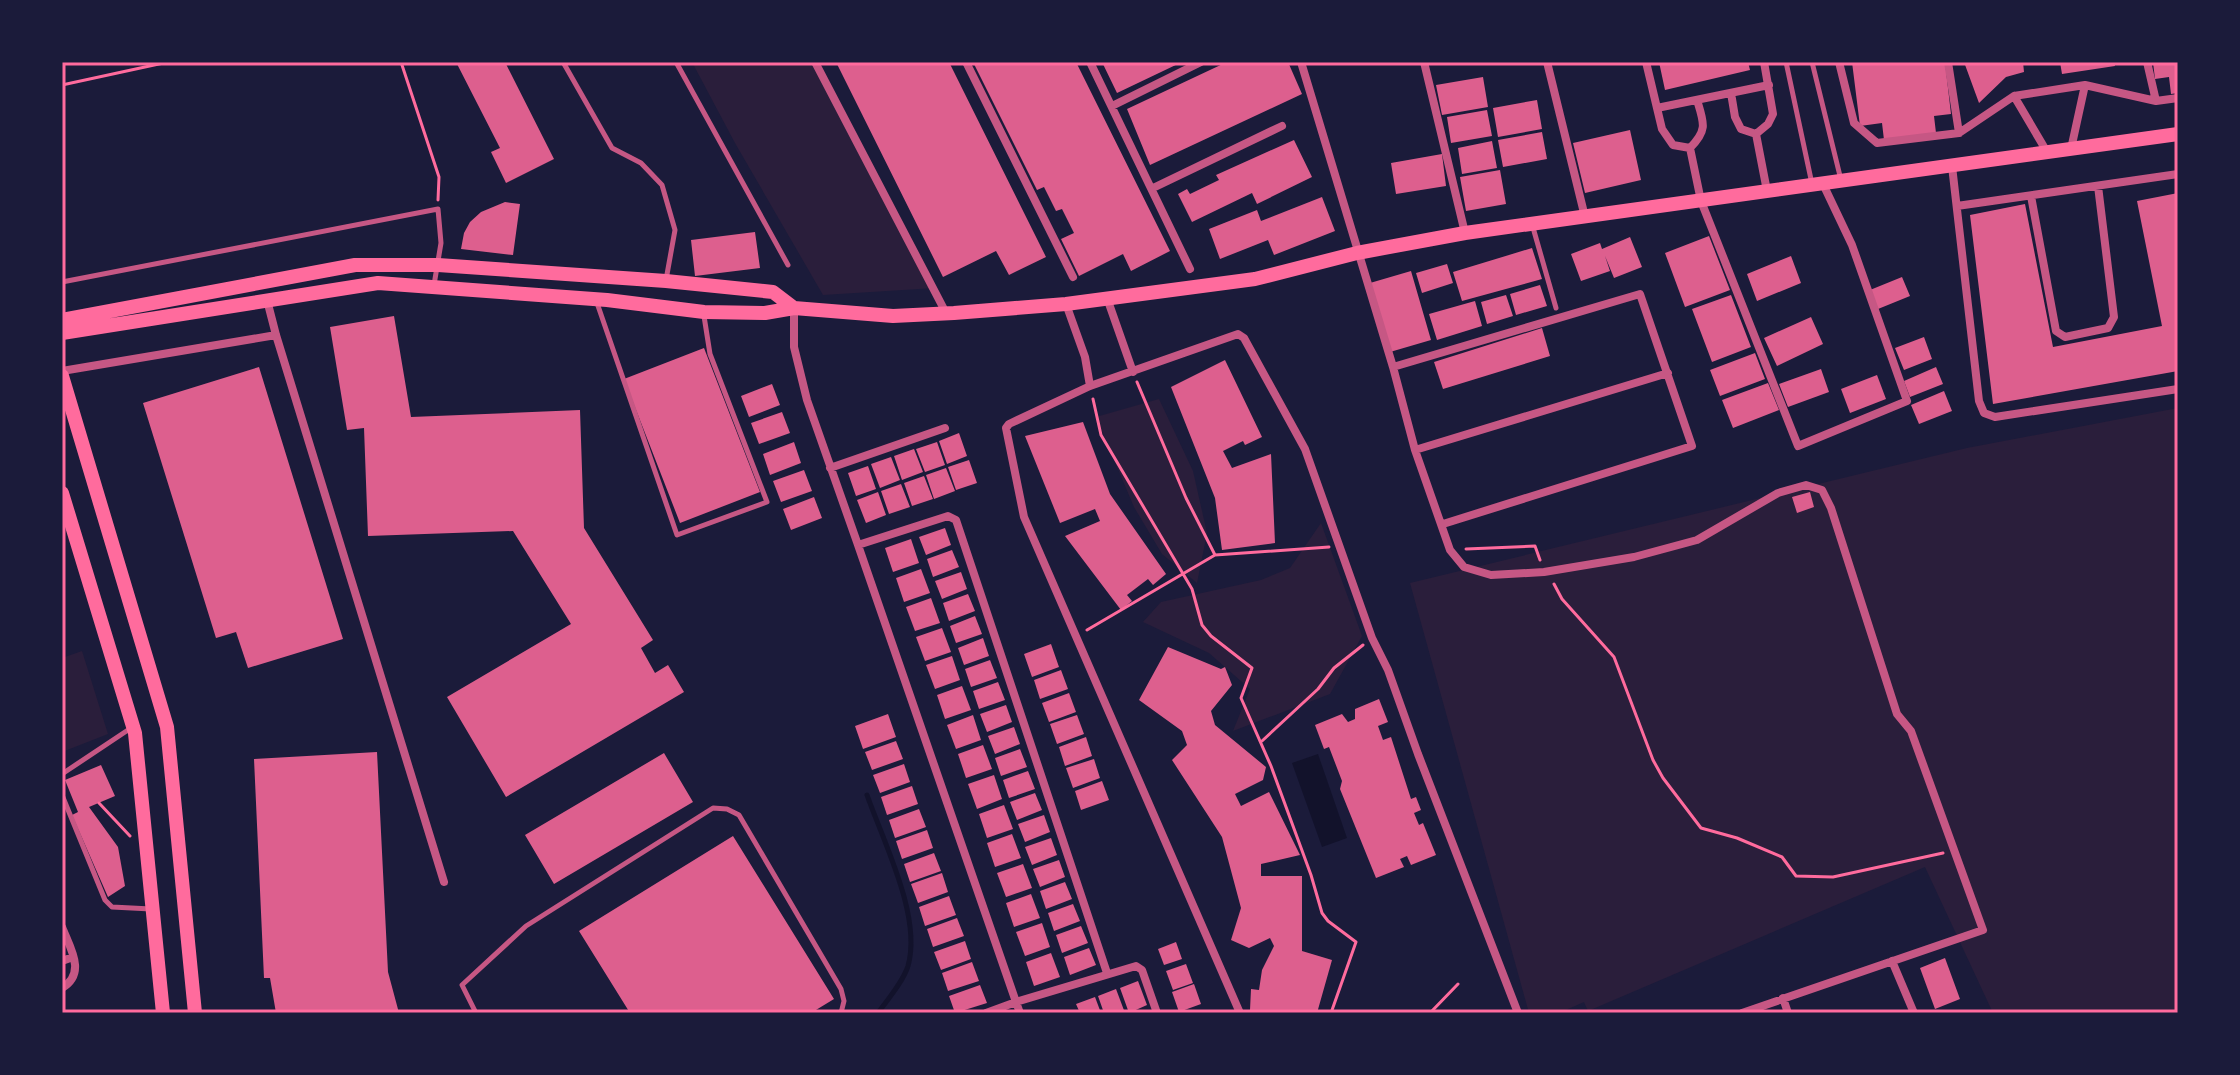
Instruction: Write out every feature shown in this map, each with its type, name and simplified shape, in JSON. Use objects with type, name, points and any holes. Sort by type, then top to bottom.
[{"type":"main road","points":[[62,333],[378,283],[623,301],[704,312],[765,313],[794,308],[893,316],[1066,304],[1255,279],[1357,253],[1465,233],[2178,134]]},
{"type":"main road","points":[[62,320],[355,265],[438,265],[666,281],[773,292],[794,308]]},
{"type":"main road","points":[[623,301],[625,278]]},
{"type":"main road","points":[[62,374],[167,727],[195,1013]]},
{"type":"main road","points":[[62,493],[133,727],[163,1013]]},
{"type":"street","points":[[815,62],[947,314]]},
{"type":"street","points":[[966,62],[1073,277]]},
{"type":"street","points":[[1090,62],[1190,269]]},
{"type":"street","points":[[1112,106],[1201,62]]},
{"type":"street","points":[[1301,62],[1415,450],[1450,550],[1464,567],[1491,575],[1544,572],[1634,557],[1697,540],[1778,493],[1806,485],[1822,490],[1831,508],[1897,714],[1911,731],[1983,930],[1742,1013]]},
{"type":"street","points":[[1424,62],[1465,233]]},
{"type":"street","points":[[1547,62],[1585,217]]},
{"type":"street","points":[[1646,62],[1662,129],[1673,145],[1690,148]]},
{"type":"street","points":[[1756,134],[1768,124],[1773,114],[1764,62]]},
{"type":"street","points":[[1839,62],[1854,123],[1877,143],[1959,133],[2014,96],[2085,85],[2156,101],[2178,98]]},
{"type":"street","points":[[1948,62],[1959,133]]},
{"type":"street","points":[[2147,62],[2156,101]]},
{"type":"street","points":[[1657,108],[1769,85]]},
{"type":"street","points":[[2071,149],[2085,85]]},
{"type":"street","points":[[1731,93],[1735,117],[1741,129],[1756,134]]},
{"type":"street","points":[[2014,96],[2047,152]]},
{"type":"street","points":[[1690,148],[1701,138],[1704,124],[1697,100]]},
{"type":"street","points":[[1153,188],[1282,126]]},
{"type":"street","points":[[1756,134],[1767,191]]},
{"type":"street","points":[[1690,148],[1701,201],[1798,446],[1907,401],[1852,245],[1818,185]]},
{"type":"street","points":[[1952,166],[1979,401],[1984,413],[1995,417],[2178,389]]},
{"type":"street","points":[[1957,206],[2178,174]]},
{"type":"street","points":[[2031,196],[2056,331],[2065,337],[2108,328],[2114,317],[2098,186]]},
{"type":"street","points":[[1393,367],[1640,294],[1692,446],[1443,524]]},
{"type":"street","points":[[1107,298],[1133,372]]},
{"type":"street","points":[[267,300],[444,882]]},
{"type":"street","points":[[1066,304],[1085,357],[1090,386]]},
{"type":"street","points":[[794,308],[794,347],[807,400],[1020,1013]]},
{"type":"street","points":[[1240,1013],[1024,517],[1006,428],[1090,386],[1235,334],[1242,335],[1305,449],[1372,638],[1388,670],[1518,1013]]},
{"type":"street","points":[[62,374],[276,335]]},
{"type":"street","points":[[1415,450],[1668,373]]},
{"type":"street","points":[[830,468],[945,428]]},
{"type":"street","points":[[858,545],[948,516],[956,520],[1107,973]]},
{"type":"street","points":[[62,927],[76,967],[74,976],[62,988]]},
{"type":"street","points":[[62,961],[73,957]]},
{"type":"street","points":[[1892,961],[1914,1013]]},
{"type":"street","points":[[986,1013],[1136,966],[1140,968],[1157,1013]]},
{"type":"street","points":[[1783,998],[1788,1013]]},
{"type":"lane","points":[[563,62],[612,148],[641,163],[662,185],[675,230],[666,281]]},
{"type":"lane","points":[[676,62],[788,265]]},
{"type":"lane","points":[[1786,62],[1818,185]]},
{"type":"lane","points":[[1812,62],[1842,181]]},
{"type":"lane","points":[[62,282],[438,209],[441,243],[434,286]]},
{"type":"lane","points":[[1532,224],[1556,308]]},
{"type":"lane","points":[[595,299],[677,535],[767,502],[710,354],[704,312]]},
{"type":"lane","points":[[62,774],[133,727]]},
{"type":"lane","points":[[62,795],[105,900],[112,907],[152,909]]},
{"type":"lane","points":[[476,1013],[462,985],[526,926],[713,808],[727,809],[739,815],[841,989],[844,1001],[841,1013]]},
{"type":"path","points":[[62,85],[168,62]]},
{"type":"path","points":[[401,62],[439,177],[438,209]]},
{"type":"path","points":[[1133,372],[1186,498],[1215,555]]},
{"type":"path","points":[[1090,386],[1101,435],[1183,575],[1197,602],[1202,625],[1211,636],[1252,668],[1241,698],[1261,742],[1311,875],[1322,913],[1357,945],[1331,1013]]},
{"type":"path","points":[[1076,637],[1215,555],[1340,546]]},
{"type":"path","points":[[1450,550],[1535,546],[1544,572],[1562,599],[1614,657],[1653,760],[1701,828],[1737,838],[1782,857],[1796,876],[1833,877],[1954,851]]},
{"type":"path","points":[[1261,742],[1318,689],[1334,668],[1372,638]]},
{"type":"path","points":[[99,803],[138,845]]},
{"type":"path","points":[[1430,1013],[1458,984]]},
{"type":"shaded area","points":[[692,62],[816,62],[935,288],[823,295]]},
{"type":"shaded area","points":[[1159,399],[1193,471],[1207,533],[1197,583],[1162,554],[1134,507],[1096,417]]},
{"type":"shaded area","points":[[2178,408],[2178,1013],[1993,1013],[1925,867],[1588,1011],[1584,1002],[1559,1013],[1529,1013],[1410,583],[1967,448]]},
{"type":"shaded area","points":[[1321,523],[1362,636],[1330,694],[1233,731],[1250,689],[1209,653],[1143,622],[1161,602],[1261,580],[1290,568]]},
{"type":"shaded area","points":[[82,651],[108,734],[62,752],[62,658]]},
{"type":"shaded area","points":[[1318,754],[1347,838],[1322,847],[1292,763]]},
{"type":"building","points":[[456,62],[505,62],[554,159],[506,183],[491,152],[500,148]]},
{"type":"building","points":[[836,62],[949,62],[1046,257],[1009,275],[996,251],[943,277]]},
{"type":"building","points":[[973,62],[1076,62],[1170,251],[1131,271],[1123,254],[1079,276],[1061,239],[1074,233],[1062,209],[1056,211],[1044,187],[1037,190]]},
{"type":"building","points":[[1102,62],[1182,62],[1117,93]]},
{"type":"building","points":[[1227,62],[1288,62],[1302,94],[1150,165],[1127,109]]},
{"type":"building","points":[[1659,62],[1748,62],[1750,70],[1665,90]]},
{"type":"building","points":[[1852,62],[1945,62],[1951,114],[1934,116],[1936,133],[1884,140],[1882,123],[1860,126]]},
{"type":"building","points":[[1964,62],[2023,62],[2024,72],[2006,77],[1979,103]]},
{"type":"building","points":[[2060,62],[2114,62],[2115,66],[2062,74]]},
{"type":"building","points":[[2153,62],[2178,62],[2178,93],[2171,94],[2169,77],[2155,79]]},
{"type":"building","points":[[1483,77],[1488,107],[1442,115],[1436,85]]},
{"type":"building","points":[[1537,100],[1542,129],[1498,137],[1493,108]]},
{"type":"building","points":[[1487,110],[1492,136],[1451,143],[1447,117]]},
{"type":"building","points":[[1630,130],[1641,180],[1585,193],[1573,143]]},
{"type":"building","points":[[1542,132],[1547,159],[1503,167],[1498,140]]},
{"type":"building","points":[[1294,140],[1312,177],[1257,204],[1252,193],[1192,222],[1178,194],[1187,189],[1190,194],[1219,180],[1216,175]]},
{"type":"building","points":[[1492,141],[1497,168],[1462,174],[1458,148]]},
{"type":"building","points":[[1442,154],[1446,186],[1396,194],[1391,163]]},
{"type":"building","points":[[1500,170],[1506,204],[1466,211],[1460,177]]},
{"type":"building","points":[[2178,193],[2178,371],[1993,404],[1970,215],[2025,204],[2053,347],[2162,326],[2137,201]]},
{"type":"building","points":[[1322,197],[1335,231],[1274,255],[1268,240],[1220,259],[1209,229],[1257,210],[1261,221]]},
{"type":"building","points":[[505,202],[520,204],[513,255],[461,249],[470,222],[481,212]]},
{"type":"building","points":[[755,232],[760,268],[695,276],[691,240]]},
{"type":"building","points":[[1709,236],[1730,290],[1685,307],[1665,253]]},
{"type":"building","points":[[1630,237],[1642,267],[1614,278],[1605,256],[1610,271],[1581,281],[1571,254],[1600,243],[1602,249]]},
{"type":"building","points":[[1532,248],[1542,279],[1462,301],[1453,272]]},
{"type":"building","points":[[1791,256],[1801,283],[1757,301],[1747,274]]},
{"type":"building","points":[[1447,264],[1453,283],[1422,293],[1416,273]]},
{"type":"building","points":[[1411,271],[1431,340],[1390,352],[1370,283]]},
{"type":"building","points":[[1902,277],[1910,296],[1878,309],[1870,290]]},
{"type":"building","points":[[1540,285],[1547,306],[1516,315],[1510,294]]},
{"type":"building","points":[[1506,295],[1513,316],[1487,324],[1481,302]]},
{"type":"building","points":[[1731,295],[1751,347],[1712,362],[1692,309]]},
{"type":"building","points":[[1475,301],[1482,326],[1437,340],[1429,314]]},
{"type":"building","points":[[394,316],[411,417],[580,410],[584,528],[653,640],[641,648],[655,673],[668,665],[684,692],[506,797],[447,697],[571,624],[513,531],[368,536],[364,428],[347,430],[330,327]]},
{"type":"building","points":[[1811,317],[1823,344],[1777,366],[1764,338]]},
{"type":"building","points":[[1542,328],[1550,356],[1443,389],[1434,362]]},
{"type":"building","points":[[1924,337],[1932,359],[1904,370],[1895,348]]},
{"type":"building","points":[[704,348],[760,492],[680,523],[624,379]]},
{"type":"building","points":[[1755,353],[1765,379],[1720,396],[1710,370]]},
{"type":"building","points":[[1225,360],[1262,437],[1245,445],[1243,441],[1223,451],[1232,468],[1271,454],[1275,543],[1222,550],[1215,498],[1171,387]]},
{"type":"building","points":[[259,367],[343,639],[248,668],[236,632],[216,638],[143,403]]},
{"type":"building","points":[[1936,367],[1943,384],[1910,397],[1904,381]]},
{"type":"building","points":[[1821,369],[1829,392],[1788,407],[1779,384]]},
{"type":"building","points":[[1877,375],[1886,399],[1850,413],[1841,389]]},
{"type":"building","points":[[1768,383],[1779,410],[1733,428],[1722,400]]},
{"type":"building","points":[[772,384],[780,405],[749,417],[741,396]]},
{"type":"building","points":[[1944,391],[1952,411],[1919,424],[1911,405]]},
{"type":"building","points":[[782,412],[790,433],[759,444],[751,423]]},
{"type":"building","points":[[1083,422],[1110,494],[1166,574],[1153,585],[1148,579],[1127,595],[1132,601],[1121,610],[1065,536],[1100,521],[1095,509],[1060,523],[1025,436]]},
{"type":"building","points":[[959,433],[967,456],[947,464],[939,441]]},
{"type":"building","points":[[794,442],[801,463],[770,475],[763,454]]},
{"type":"building","points":[[937,442],[945,465],[925,472],[916,449]]},
{"type":"building","points":[[914,449],[923,472],[902,480],[894,456]]},
{"type":"building","points":[[891,457],[900,480],[880,488],[871,464]]},
{"type":"building","points":[[969,460],[977,483],[956,490],[948,467]]},
{"type":"building","points":[[868,466],[876,489],[856,496],[848,473]]},
{"type":"building","points":[[946,468],[955,491],[934,499],[926,475]]},
{"type":"building","points":[[804,470],[812,491],[781,502],[773,481]]},
{"type":"building","points":[[924,476],[933,499],[912,506],[904,483]]},
{"type":"building","points":[[901,484],[910,507],[889,514],[881,491]]},
{"type":"building","points":[[878,492],[886,515],[866,523],[857,500]]},
{"type":"building","points":[[1810,492],[1814,507],[1797,513],[1792,497]]},
{"type":"building","points":[[814,497],[822,518],[791,530],[783,509]]},
{"type":"building","points":[[945,528],[951,545],[926,555],[919,537]]},
{"type":"building","points":[[911,539],[919,563],[893,572],[885,548]]},
{"type":"building","points":[[952,550],[959,567],[933,577],[927,559]]},
{"type":"building","points":[[921,569],[930,593],[904,602],[896,578]]},
{"type":"building","points":[[961,572],[967,589],[942,599],[935,581]]},
{"type":"building","points":[[968,594],[975,611],[949,621],[943,603]]},
{"type":"building","points":[[931,598],[940,623],[915,631],[906,607]]},
{"type":"building","points":[[975,616],[982,634],[956,643],[950,626]]},
{"type":"building","points":[[942,628],[951,652],[925,661],[916,637]]},
{"type":"building","points":[[983,638],[989,656],[964,665],[958,648]]},
{"type":"building","points":[[1051,644],[1059,667],[1032,677],[1024,654]]},
{"type":"building","points":[[1168,647],[1221,669],[1225,667],[1232,685],[1211,711],[1215,725],[1266,767],[1263,780],[1235,794],[1241,806],[1269,792],[1300,855],[1261,864],[1261,876],[1302,876],[1302,951],[1332,960],[1317,1013],[1259,1013],[1250,1010],[1251,989],[1259,990],[1262,970],[1274,946],[1270,938],[1249,948],[1231,940],[1241,908],[1222,837],[1172,760],[1187,745],[1182,731],[1139,700]]},
{"type":"building","points":[[952,656],[960,680],[935,689],[926,665]]},
{"type":"building","points":[[990,660],[997,678],[971,687],[965,669]]},
{"type":"building","points":[[1061,670],[1068,689],[1040,699],[1034,680]]},
{"type":"building","points":[[998,682],[1005,700],[979,709],[973,691]]},
{"type":"building","points":[[962,686],[971,710],[945,719],[937,695]]},
{"type":"building","points":[[1069,693],[1076,712],[1049,722],[1042,703]]},
{"type":"building","points":[[1379,699],[1388,722],[1378,726],[1383,740],[1391,737],[1411,799],[1416,797],[1421,810],[1414,813],[1419,825],[1423,823],[1436,855],[1411,865],[1407,856],[1400,859],[1404,867],[1376,878],[1340,789],[1342,781],[1329,747],[1324,749],[1315,725],[1342,714],[1348,722],[1355,719],[1355,709]]},
{"type":"building","points":[[1006,705],[1012,722],[987,732],[980,714]]},
{"type":"building","points":[[888,714],[896,737],[863,749],[855,726]]},
{"type":"building","points":[[973,715],[981,740],[956,749],[947,725]]},
{"type":"building","points":[[1077,715],[1084,734],[1057,744],[1050,724]]},
{"type":"building","points":[[1014,727],[1020,744],[995,754],[988,736]]},
{"type":"building","points":[[1086,737],[1092,756],[1065,766],[1059,747]]},
{"type":"building","points":[[896,741],[903,759],[872,770],[865,752]]},
{"type":"building","points":[[983,745],[992,769],[966,778],[958,754]]},
{"type":"building","points":[[1020,749],[1027,767],[1001,776],[995,758]]},
{"type":"building","points":[[377,752],[388,972],[399,1013],[276,1013],[270,978],[264,978],[254,759]]},
{"type":"building","points":[[664,753],[693,802],[554,884],[525,835]]},
{"type":"building","points":[[1094,759],[1100,778],[1073,788],[1066,768]]},
{"type":"building","points":[[904,764],[910,782],[880,793],[873,775]]},
{"type":"building","points":[[101,765],[115,796],[89,807],[118,847],[125,886],[108,897],[72,815],[78,812],[65,780]]},
{"type":"building","points":[[1028,771],[1035,789],[1009,798],[1003,780]]},
{"type":"building","points":[[994,775],[1002,799],[977,809],[968,784]]},
{"type":"building","points":[[1102,781],[1109,800],[1081,810],[1075,791]]},
{"type":"building","points":[[912,786],[918,804],[887,815],[881,797]]},
{"type":"building","points":[[1035,793],[1042,810],[1017,820],[1010,802]]},
{"type":"building","points":[[1004,805],[1013,829],[987,838],[979,814]]},
{"type":"building","points":[[919,809],[926,827],[895,838],[889,820]]},
{"type":"building","points":[[1044,815],[1050,832],[1025,842],[1018,824]]},
{"type":"building","points":[[927,830],[933,848],[902,859],[896,841]]},
{"type":"building","points":[[1012,834],[1021,858],[995,867],[987,843]]},
{"type":"building","points":[[733,836],[834,999],[811,1013],[630,1013],[579,931]]},
{"type":"building","points":[[1051,838],[1057,855],[1032,865],[1025,847]]},
{"type":"building","points":[[934,853],[941,871],[910,882],[904,864]]},
{"type":"building","points":[[1059,860],[1065,877],[1040,887],[1033,869]]},
{"type":"building","points":[[1023,864],[1032,888],[1006,897],[997,873]]},
{"type":"building","points":[[942,873],[948,892],[918,903],[911,884]]},
{"type":"building","points":[[1065,882],[1072,899],[1046,909],[1040,891]]},
{"type":"building","points":[[1031,894],[1040,918],[1014,927],[1006,903]]},
{"type":"building","points":[[949,896],[956,915],[925,926],[919,907]]},
{"type":"building","points":[[1073,904],[1080,921],[1054,931],[1048,913]]},
{"type":"building","points":[[957,918],[964,936],[933,947],[927,929]]},
{"type":"building","points":[[1042,923],[1050,947],[1025,956],[1016,932]]},
{"type":"building","points":[[1081,926],[1088,943],[1062,953],[1056,935]]},
{"type":"building","points":[[965,941],[971,959],[941,970],[934,952]]},
{"type":"building","points":[[1176,942],[1182,959],[1164,965],[1158,949]]},
{"type":"building","points":[[1089,948],[1096,965],[1070,975],[1064,957]]},
{"type":"building","points":[[1051,953],[1060,977],[1034,986],[1026,962]]},
{"type":"building","points":[[1945,958],[1960,999],[1935,1009],[1920,968]]},
{"type":"building","points":[[972,962],[979,981],[948,991],[942,973]]},
{"type":"building","points":[[1186,964],[1193,983],[1173,990],[1166,971]]},
{"type":"building","points":[[1138,981],[1147,1005],[1129,1013],[1120,988]]},
{"type":"building","points":[[1194,984],[1201,1004],[1179,1012],[1172,992]]},
{"type":"building","points":[[980,985],[987,1003],[955,1013],[949,996]]},
{"type":"building","points":[[1116,989],[1125,1013],[1104,1013],[1098,996]]},
{"type":"building","points":[[1095,997],[1101,1013],[1080,1013],[1076,1004]]},
{"type":"waterway","points":[[867,795],[899,880],[910,925],[911,947],[906,972],[878,1013]]}]
